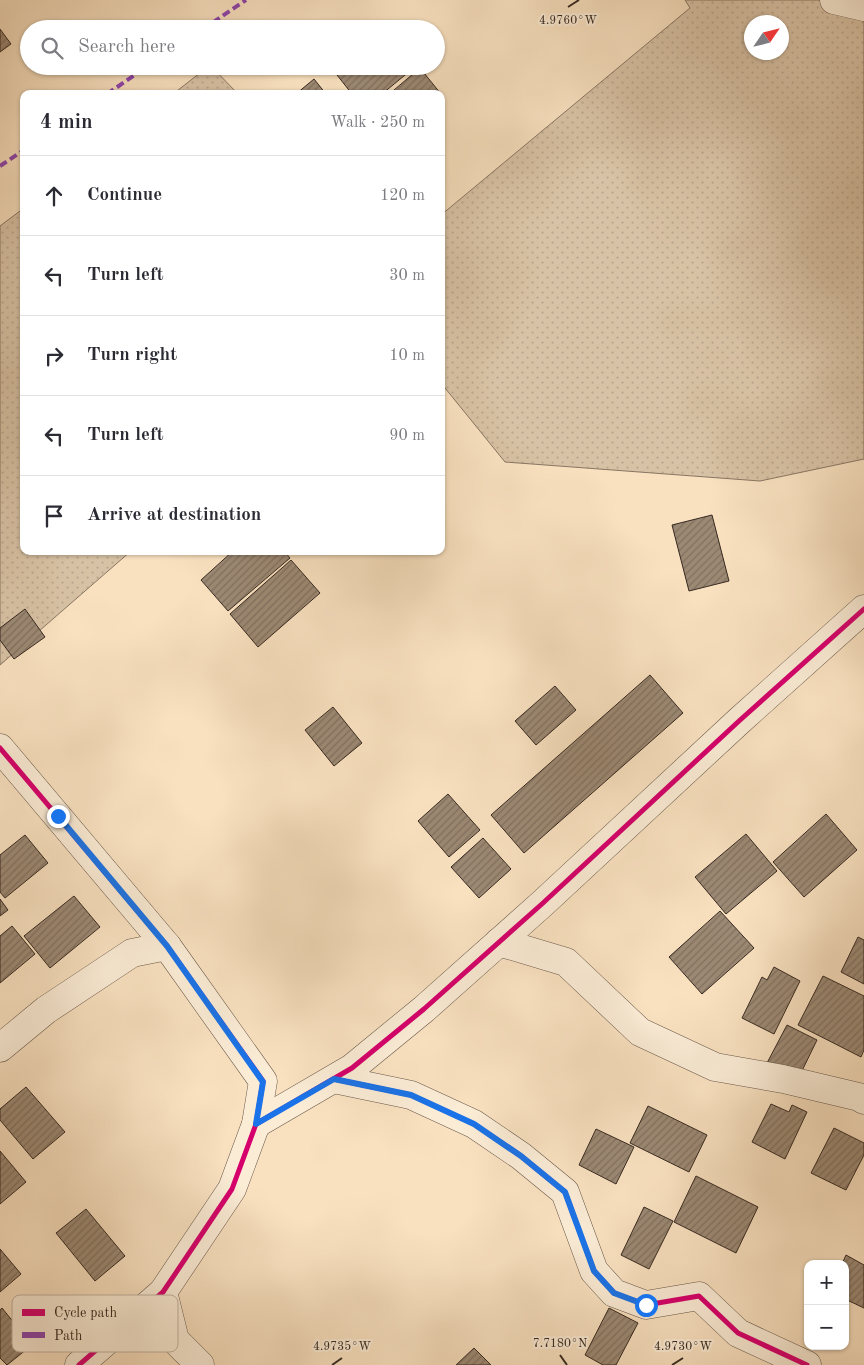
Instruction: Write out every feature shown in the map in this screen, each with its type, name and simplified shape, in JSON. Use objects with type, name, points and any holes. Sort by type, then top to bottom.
[{"type":"street","points":[[834,0],[864,7]]},
{"type":"street","points":[[256,1124],[352,1068],[424,1009],[864,609]]},
{"type":"street","points":[[0,748],[167,946],[263,1082],[256,1124],[232,1189],[160,1295]]},
{"type":"street","points":[[499,942],[566,962],[640,1032],[715,1067],[783,1078],[864,1100]]},
{"type":"street","points":[[0,1048],[46,1010],[132,953],[167,946]]},
{"type":"street","points":[[334,1079],[411,1095],[474,1124],[521,1156],[565,1192],[594,1271],[614,1293],[646,1305],[699,1296],[738,1333],[807,1365]]},
{"type":"street","points":[[178,1343],[200,1365]]},
{"type":"street","points":[[79,1365],[94,1352]]},
{"type":"shaded area","points":[[685,0],[864,0],[864,459],[760,481],[505,462],[445,388],[445,212],[690,8]]},
{"type":"shaded area","points":[[197,75],[220,75],[234,90],[178,90]]},
{"type":"shaded area","points":[[20,211],[20,555],[126,555],[0,665],[0,226]]},
{"type":"building","points":[[0,29],[11,44],[0,52]]},
{"type":"building","points":[[337,75],[405,75],[387,90],[349,90]]},
{"type":"building","points":[[412,75],[426,75],[438,90],[394,90]]},
{"type":"building","points":[[314,79],[323,90],[301,90]]},
{"type":"building","points":[[712,515],[729,581],[689,591],[672,525]]},
{"type":"building","points":[[229,555],[287,555],[290,558],[228,611],[201,580]]},
{"type":"building","points":[[291,560],[320,593],[258,647],[230,614]]},
{"type":"building","points":[[25,609],[45,637],[14,659],[0,640],[0,628]]},
{"type":"building","points":[[650,675],[683,713],[524,853],[491,815]]},
{"type":"building","points":[[555,686],[576,710],[536,745],[515,721]]},
{"type":"building","points":[[333,707],[362,743],[334,766],[305,730]]},
{"type":"building","points":[[448,794],[480,830],[449,857],[418,821]]},
{"type":"building","points":[[826,814],[857,850],[804,897],[773,862]]},
{"type":"building","points":[[746,834],[777,871],[726,914],[695,877]]},
{"type":"building","points":[[25,835],[48,863],[5,898],[0,892],[0,855]]},
{"type":"building","points":[[483,838],[511,869],[479,898],[451,867]]},
{"type":"building","points":[[74,896],[100,927],[50,968],[24,936]]},
{"type":"building","points":[[0,899],[8,910],[0,916]]},
{"type":"building","points":[[720,911],[754,948],[702,994],[669,957]]},
{"type":"building","points":[[12,926],[35,954],[0,983],[0,936]]},
{"type":"building","points":[[858,937],[864,940],[864,984],[841,972]]},
{"type":"building","points":[[774,967],[800,981],[774,1034],[742,1018],[762,977],[767,980]]},
{"type":"building","points":[[823,976],[864,996],[864,1050],[861,1057],[798,1025]]},
{"type":"building","points":[[787,1025],[817,1040],[798,1079],[767,1063]]},
{"type":"building","points":[[26,1087],[65,1132],[33,1159],[0,1120],[0,1109]]},
{"type":"building","points":[[771,1104],[789,1112],[792,1105],[807,1112],[785,1159],[752,1142]]},
{"type":"building","points":[[648,1106],[707,1135],[689,1172],[630,1143]]},
{"type":"building","points":[[834,1128],[864,1143],[864,1155],[846,1190],[811,1173]]},
{"type":"building","points":[[596,1129],[634,1147],[616,1184],[579,1165]]},
{"type":"building","points":[[0,1151],[26,1182],[0,1204]]},
{"type":"building","points":[[696,1176],[758,1207],[736,1253],[674,1222]]},
{"type":"building","points":[[644,1207],[673,1221],[649,1269],[621,1255]]},
{"type":"building","points":[[86,1209],[125,1256],[95,1281],[56,1233]]},
{"type":"building","points":[[0,1249],[21,1274],[0,1292]]},
{"type":"building","points":[[846,1255],[864,1265],[864,1308],[849,1301],[849,1260],[844,1260]]},
{"type":"building","points":[[2,1308],[12,1320],[12,1352],[23,1352],[7,1365],[0,1358],[0,1310]]},
{"type":"building","points":[[609,1308],[638,1323],[616,1365],[603,1365],[585,1355]]},
{"type":"building","points":[[474,1348],[491,1365],[456,1365]]},
{"type":"marked path","points":[[216,20],[246,0]]},
{"type":"marked path","points":[[113,90],[135,75]]},
{"type":"marked path","points":[[0,166],[20,153]]},
{"type":"cycle path","points":[[256,1124],[352,1068],[424,1009],[543,903],[739,721],[864,609]]},
{"type":"cycle path","points":[[0,748],[167,946],[263,1081],[256,1124],[232,1189],[160,1295]]},
{"type":"cycle path","points":[[334,1079],[411,1095],[474,1124],[521,1156],[565,1192],[594,1271],[614,1293],[646,1305],[699,1296],[738,1333],[807,1365]]},
{"type":"cycle path","points":[[79,1365],[94,1352]]},
{"type":"route","points":[[58,816],[167,946],[263,1082],[256,1124],[334,1079],[411,1095],[474,1124],[521,1156],[565,1192],[594,1271],[614,1293],[646,1305]]}]
